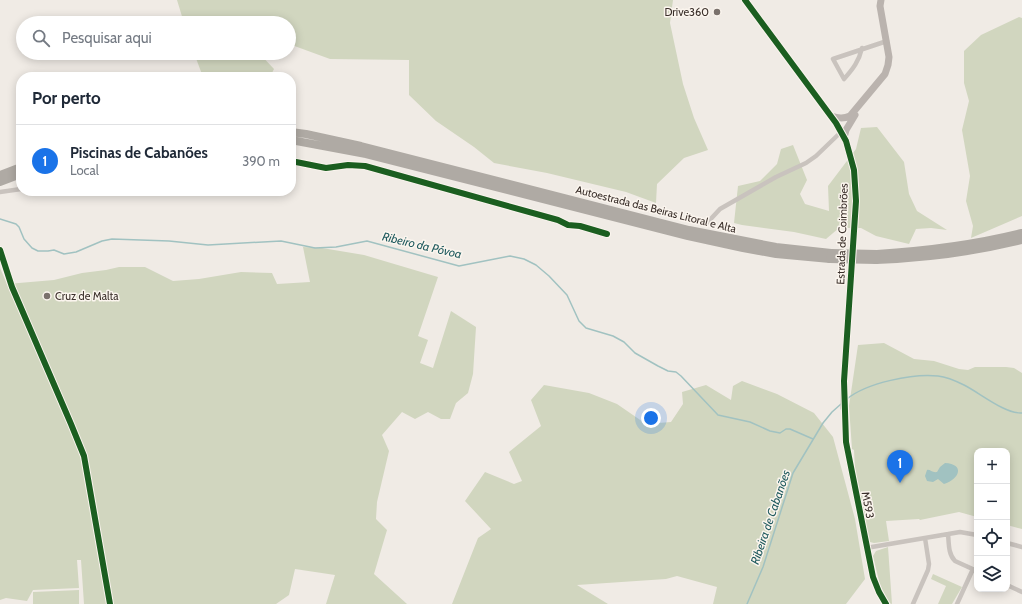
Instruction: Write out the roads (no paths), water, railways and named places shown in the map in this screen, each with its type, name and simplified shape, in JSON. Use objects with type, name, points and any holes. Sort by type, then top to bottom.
[{"type":"highway","name":"Autoestrada das Beiras Litoral e Alta","points":[[296,133],[361,146],[689,230],[830,256]]},
{"type":"highway","name":"Autoestrada das Beiras Litoral e Alta","points":[[296,141],[366,154],[688,236],[783,255],[916,258],[962,252],[1022,240]]},
{"type":"highway","points":[[0,174],[16,169]]},
{"type":"highway","points":[[0,182],[16,176]]},
{"type":"highway","name":"Autoestrada das Beiras Litoral e Alta","points":[[877,257],[959,246],[1022,233]]},
{"type":"street","name":"Estrada de Coimbrões","points":[[745,0],[842,133],[854,170],[856,201],[844,408]]},
{"type":"street","points":[[842,133],[850,116],[885,74],[888,65],[889,58],[880,6],[881,0]]},
{"type":"street","points":[[862,48],[860,59],[844,79],[833,59],[862,48],[887,41]]},
{"type":"street","points":[[707,223],[712,215],[720,209],[776,177],[806,163],[816,156],[842,133],[864,99]]},
{"type":"street","points":[[831,116],[846,118],[850,116]]},
{"type":"street","points":[[296,163],[326,168],[348,165],[365,166],[558,220],[568,225],[580,226],[607,234]]},
{"type":"street","points":[[0,192],[16,190]]},
{"type":"street","points":[[0,250],[12,287],[72,424],[84,456],[110,604]]},
{"type":"street","name":"M593","points":[[844,408],[848,454],[866,548],[873,576],[879,592],[886,604]]},
{"type":"street","points":[[866,548],[960,532],[974,534]]},
{"type":"street","points":[[948,534],[950,555],[954,561],[974,570]]},
{"type":"street","points":[[913,604],[928,570],[929,564],[925,538]]},
{"type":"street","points":[[1010,544],[1022,547]]},
{"type":"street","points":[[957,604],[974,572]]},
{"type":"street","points":[[1010,586],[1022,592]]},
{"type":"water","points":[[945,463],[956,466],[958,469],[957,475],[954,479],[944,484],[938,479],[933,482],[927,481],[925,476],[927,470],[937,472]]},
{"type":"waterway","name":"Ribeiro da Póvoa","points":[[0,219],[16,224],[19,227],[24,239],[32,248],[38,251],[54,250],[64,254],[76,252],[102,241],[112,239],[169,241],[208,245],[281,241],[315,248],[336,247],[367,241],[459,266],[510,256],[524,259],[536,265],[567,295],[579,321],[586,328],[613,336],[624,342],[635,353],[668,371],[676,372],[718,415],[750,422],[770,431],[780,433],[786,429],[790,429],[813,439]]},
{"type":"waterway","name":"Ribeira de Cabanões","points":[[847,399],[866,388],[891,380],[928,375],[948,378],[1000,407],[1022,413]]},
{"type":"waterway","name":"Ribeira de Cabanões","points":[[747,604],[763,567],[793,473],[823,423],[841,404]]},
{"type":"place","name":"Drive360","points":[[717,12]]},
{"type":"place","name":"Cruz de Malta","points":[[47,296]]},
{"type":"place","name":"Piscinas de Cabanões","points":[[900,483]]}]
